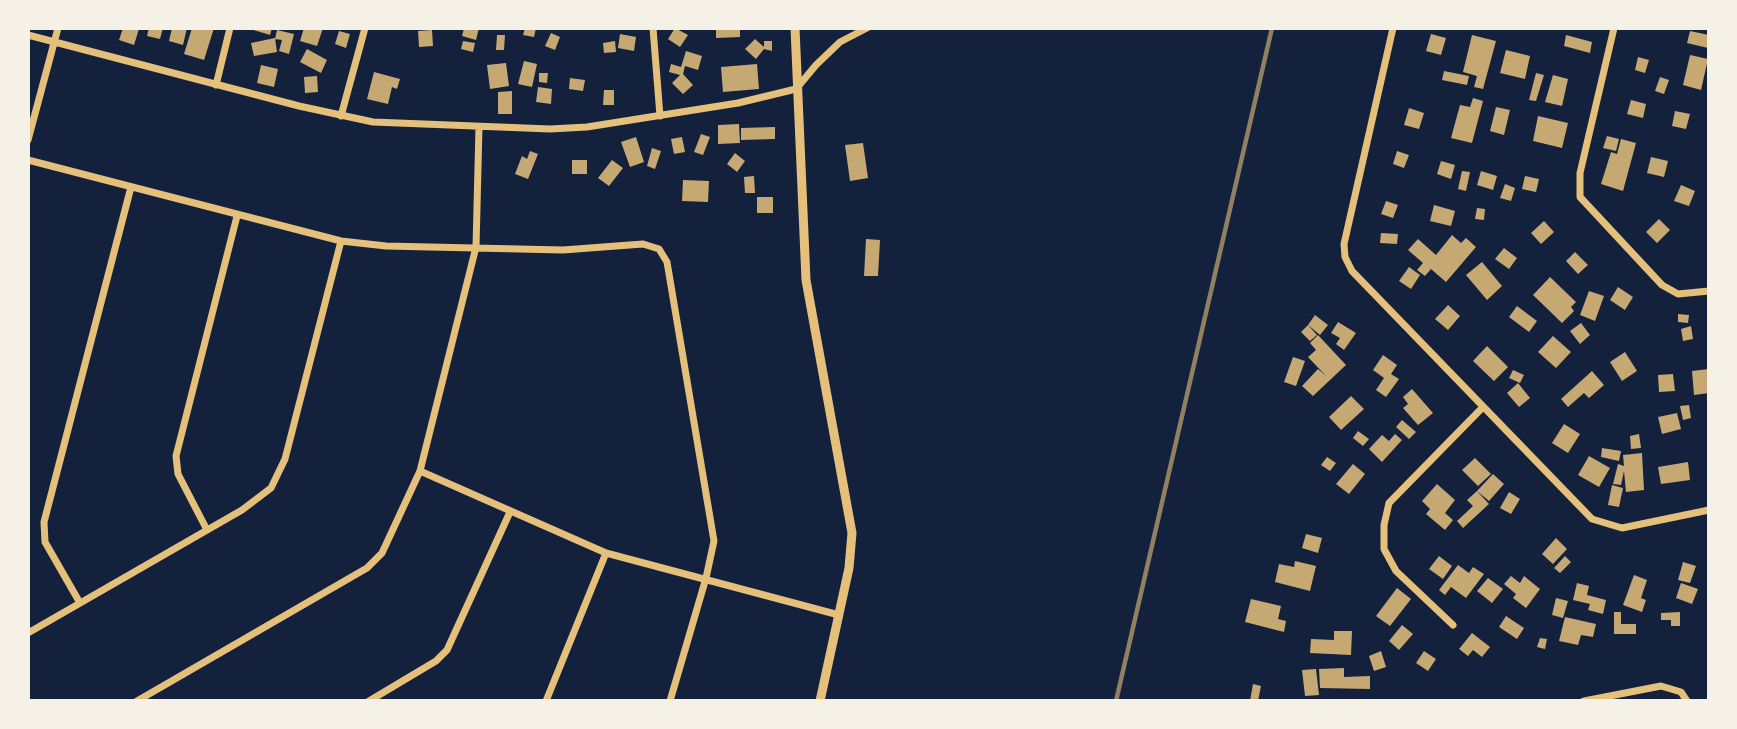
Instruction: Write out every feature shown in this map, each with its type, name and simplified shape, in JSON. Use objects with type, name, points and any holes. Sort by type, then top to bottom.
[{"type":"street","points":[[28,140],[58,28]]},
{"type":"street","points":[[216,85],[230,28]]},
{"type":"street","points":[[341,116],[365,28]]},
{"type":"street","points":[[653,28],[660,116]]},
{"type":"street","points":[[795,28],[806,280],[851,520],[852,554],[820,701]]},
{"type":"street","points":[[28,35],[341,116],[387,123],[479,127],[587,127],[738,103],[796,89],[840,42],[867,28]]},
{"type":"street","points":[[1393,28],[1344,244],[1345,257],[1363,285],[1592,519],[1601,524],[1630,527],[1709,510]]},
{"type":"street","points":[[1614,28],[1580,173],[1580,197],[1662,285],[1678,294],[1709,291]]},
{"type":"street","points":[[137,701],[367,568],[382,553],[420,471],[476,247],[479,127]]},
{"type":"street","points":[[28,160],[341,242],[386,246],[563,250],[643,244],[652,245],[664,254],[714,541],[670,701]]},
{"type":"street","points":[[80,603],[45,542],[44,522],[131,187]]},
{"type":"street","points":[[207,530],[178,474],[176,456],[237,216]]},
{"type":"street","points":[[28,633],[264,496],[278,479],[341,242]]},
{"type":"street","points":[[1453,625],[1396,571],[1384,549],[1384,525],[1389,503],[1482,408]]},
{"type":"street","points":[[420,471],[606,553],[839,614]]},
{"type":"street","points":[[369,701],[436,661],[447,650],[510,512]]},
{"type":"street","points":[[546,701],[606,553]]},
{"type":"street","points":[[1588,701],[1661,686],[1681,692],[1687,701]]},
{"type":"building","points":[[123,28],[139,29],[134,45],[119,40]]},
{"type":"building","points":[[149,28],[163,28],[160,39],[147,36]]},
{"type":"building","points":[[172,28],[187,28],[183,45],[169,41]]},
{"type":"building","points":[[192,28],[214,28],[204,60],[184,54]]},
{"type":"building","points":[[247,28],[272,28],[270,35]]},
{"type":"building","points":[[304,28],[323,28],[317,46],[300,41]]},
{"type":"building","points":[[464,28],[479,28],[476,40],[462,36]]},
{"type":"building","points":[[525,28],[536,28],[534,37],[523,35]]},
{"type":"building","points":[[675,28],[688,35],[680,47],[668,39]]},
{"type":"building","points":[[716,28],[740,28],[740,37],[716,38]]},
{"type":"building","points":[[277,30],[294,34],[289,54],[279,51],[282,40],[275,39]]},
{"type":"building","points":[[432,30],[433,46],[419,47],[418,31]]},
{"type":"building","points":[[339,31],[350,34],[346,48],[335,44]]},
{"type":"building","points":[[1690,31],[1709,35],[1708,48],[1687,43]]},
{"type":"building","points":[[551,33],[560,37],[555,50],[545,46]]},
{"type":"building","points":[[620,34],[636,37],[634,51],[618,48]]},
{"type":"building","points":[[1431,34],[1446,38],[1441,55],[1426,51]]},
{"type":"building","points":[[497,35],[505,35],[504,50],[496,50]]},
{"type":"building","points":[[1472,35],[1496,41],[1483,89],[1474,87],[1477,76],[1463,72]]},
{"type":"building","points":[[1566,35],[1592,42],[1590,53],[1564,46]]},
{"type":"building","points":[[275,38],[277,52],[254,56],[251,43]]},
{"type":"building","points":[[755,39],[764,47],[764,41],[772,41],[772,51],[764,49],[756,59],[745,49]]},
{"type":"building","points":[[463,41],[475,43],[473,52],[461,49]]},
{"type":"building","points":[[615,41],[616,52],[604,53],[603,43]]},
{"type":"building","points":[[307,49],[327,60],[321,73],[300,62]]},
{"type":"building","points":[[1506,50],[1530,56],[1525,79],[1500,73]]},
{"type":"building","points":[[686,51],[702,56],[698,70],[685,66],[683,74],[693,85],[683,94],[672,83],[680,75],[669,72],[671,64],[681,67]]},
{"type":"building","points":[[1690,55],[1708,59],[1701,90],[1683,85]]},
{"type":"building","points":[[1638,57],[1649,60],[1645,73],[1635,70]]},
{"type":"building","points":[[524,61],[537,64],[532,87],[518,84]]},
{"type":"building","points":[[506,63],[509,86],[490,89],[487,65]]},
{"type":"building","points":[[757,64],[759,89],[723,92],[721,67]]},
{"type":"building","points":[[261,65],[278,69],[274,87],[257,83]]},
{"type":"building","points":[[1444,71],[1469,76],[1467,85],[1442,80]]},
{"type":"building","points":[[374,72],[400,79],[397,89],[392,87],[388,104],[367,99]]},
{"type":"building","points":[[539,73],[548,73],[547,83],[539,82]]},
{"type":"building","points":[[1536,73],[1544,75],[1536,101],[1529,100]]},
{"type":"building","points":[[1553,75],[1568,79],[1562,106],[1545,102]]},
{"type":"building","points":[[317,76],[318,92],[305,93],[304,77]]},
{"type":"building","points":[[1660,77],[1669,80],[1664,94],[1655,91]]},
{"type":"building","points":[[570,78],[585,80],[583,91],[569,89]]},
{"type":"building","points":[[538,87],[552,89],[551,104],[536,102]]},
{"type":"building","points":[[604,90],[614,90],[614,105],[603,105]]},
{"type":"building","points":[[512,91],[512,114],[498,114],[498,92]]},
{"type":"building","points":[[1473,98],[1483,101],[1472,143],[1451,138],[1460,105],[1470,107]]},
{"type":"building","points":[[1631,100],[1646,104],[1643,118],[1627,114]]},
{"type":"building","points":[[1496,107],[1510,110],[1504,135],[1490,131]]},
{"type":"building","points":[[1409,108],[1424,113],[1419,129],[1404,125]]},
{"type":"building","points":[[1675,111],[1690,114],[1686,129],[1672,126]]},
{"type":"building","points":[[1538,116],[1568,123],[1562,148],[1533,141]]},
{"type":"building","points":[[739,124],[740,143],[718,144],[718,125]]},
{"type":"building","points":[[775,127],[775,139],[741,140],[741,128]]},
{"type":"building","points":[[701,134],[710,137],[703,155],[694,152]]},
{"type":"building","points":[[1607,136],[1619,139],[1616,151],[1603,148]]},
{"type":"building","points":[[636,137],[644,162],[630,167],[621,142]]},
{"type":"building","points":[[682,137],[685,152],[674,154],[671,139]]},
{"type":"building","points":[[1621,139],[1636,143],[1623,191],[1601,184],[1611,152],[1617,154]]},
{"type":"building","points":[[863,143],[868,178],[850,181],[845,145]]},
{"type":"building","points":[[652,148],[661,151],[655,169],[647,166]]},
{"type":"building","points":[[530,151],[538,154],[528,179],[515,174],[522,156],[527,159]]},
{"type":"building","points":[[1397,151],[1409,155],[1404,168],[1393,164]]},
{"type":"building","points":[[735,153],[745,161],[737,172],[727,164]]},
{"type":"building","points":[[1651,157],[1668,161],[1664,177],[1647,173]]},
{"type":"building","points":[[572,160],[587,160],[587,174],[572,174]]},
{"type":"building","points":[[612,160],[623,168],[609,186],[598,178]]},
{"type":"building","points":[[1441,161],[1455,165],[1451,179],[1437,174]]},
{"type":"building","points":[[1462,171],[1470,172],[1466,191],[1458,189]]},
{"type":"building","points":[[1481,171],[1497,176],[1493,190],[1477,185]]},
{"type":"building","points":[[754,176],[755,193],[745,193],[744,177]]},
{"type":"building","points":[[1525,176],[1539,179],[1536,192],[1522,189]]},
{"type":"building","points":[[683,180],[709,181],[708,202],[682,201]]},
{"type":"building","points":[[1505,184],[1515,188],[1511,201],[1500,198]]},
{"type":"building","points":[[1681,185],[1695,191],[1689,206],[1674,201]]},
{"type":"building","points":[[757,197],[773,197],[773,213],[757,213]]},
{"type":"building","points":[[1386,201],[1398,205],[1393,218],[1381,214]]},
{"type":"building","points":[[1434,205],[1455,211],[1451,226],[1430,221]]},
{"type":"building","points":[[1477,208],[1485,209],[1484,220],[1475,219]]},
{"type":"building","points":[[1659,219],[1670,230],[1657,243],[1646,232]]},
{"type":"building","points":[[1544,221],[1554,232],[1541,244],[1531,233]]},
{"type":"building","points":[[1381,233],[1398,234],[1397,244],[1380,243]]},
{"type":"building","points":[[1452,235],[1461,243],[1466,238],[1476,247],[1446,282],[1431,269],[1425,276],[1417,270],[1423,263],[1408,250],[1418,239],[1436,255]]},
{"type":"building","points":[[866,239],[880,240],[878,276],[864,276]]},
{"type":"building","points":[[1504,248],[1517,258],[1509,269],[1495,259]]},
{"type":"building","points":[[1575,252],[1588,265],[1578,274],[1566,261]]},
{"type":"building","points":[[1482,262],[1502,286],[1487,300],[1466,275]]},
{"type":"building","points":[[1409,267],[1420,275],[1411,289],[1399,281]]},
{"type":"building","points":[[1550,277],[1576,302],[1571,307],[1574,311],[1562,323],[1533,295]]},
{"type":"building","points":[[1618,287],[1633,297],[1625,310],[1610,300]]},
{"type":"building","points":[[1589,291],[1604,296],[1595,321],[1580,315]]},
{"type":"building","points":[[1448,305],[1460,316],[1448,330],[1435,319]]},
{"type":"building","points":[[1517,306],[1537,321],[1529,332],[1509,317]]},
{"type":"building","points":[[1678,314],[1689,315],[1688,323],[1678,322]]},
{"type":"building","points":[[1315,315],[1328,325],[1320,335],[1308,325]]},
{"type":"building","points":[[1338,322],[1356,333],[1344,350],[1336,344],[1340,338],[1331,333]]},
{"type":"building","points":[[1581,323],[1590,335],[1580,344],[1570,331]]},
{"type":"building","points":[[1308,325],[1317,335],[1310,341],[1301,332]]},
{"type":"building","points":[[1691,326],[1693,339],[1683,341],[1681,329]]},
{"type":"building","points":[[1318,335],[1346,365],[1313,396],[1302,386],[1318,369],[1326,376],[1308,357],[1316,350],[1310,343]]},
{"type":"building","points":[[1553,336],[1571,352],[1556,368],[1538,352]]},
{"type":"building","points":[[1487,346],[1508,367],[1494,381],[1473,361]]},
{"type":"building","points":[[1625,352],[1637,371],[1622,381],[1610,362]]},
{"type":"building","points":[[1383,355],[1397,365],[1391,374],[1399,379],[1386,397],[1376,390],[1384,378],[1373,370]]},
{"type":"building","points":[[1293,357],[1305,361],[1296,386],[1284,382]]},
{"type":"building","points":[[1709,369],[1709,393],[1694,395],[1692,371]]},
{"type":"building","points":[[1513,370],[1524,375],[1520,383],[1509,378]]},
{"type":"building","points":[[1592,371],[1604,385],[1589,398],[1584,393],[1568,407],[1561,399]]},
{"type":"building","points":[[1673,374],[1675,391],[1659,392],[1658,375]]},
{"type":"building","points":[[1518,383],[1530,398],[1519,407],[1507,393]]},
{"type":"building","points":[[1412,389],[1433,413],[1418,425],[1403,408],[1408,404],[1403,397]]},
{"type":"building","points":[[1351,396],[1364,409],[1341,430],[1329,417]]},
{"type":"building","points":[[1689,405],[1691,418],[1683,420],[1680,406]]},
{"type":"building","points":[[1677,413],[1681,429],[1662,434],[1658,417]]},
{"type":"building","points":[[1402,420],[1416,432],[1409,439],[1396,427]]},
{"type":"building","points":[[1564,424],[1580,434],[1568,453],[1552,443]]},
{"type":"building","points":[[1358,431],[1369,439],[1363,446],[1353,438]]},
{"type":"building","points":[[1395,434],[1402,440],[1382,462],[1369,449],[1382,435],[1389,441]]},
{"type":"building","points":[[1639,434],[1641,448],[1631,449],[1630,436]]},
{"type":"building","points":[[1602,448],[1621,451],[1619,461],[1601,457]]},
{"type":"building","points":[[1642,453],[1644,490],[1626,492],[1624,471],[1621,485],[1613,484],[1618,464],[1624,466],[1623,455]]},
{"type":"building","points":[[1589,456],[1610,468],[1599,487],[1578,475]]},
{"type":"building","points":[[1327,457],[1336,463],[1330,471],[1321,465]]},
{"type":"building","points":[[1475,458],[1491,474],[1478,486],[1462,470]]},
{"type":"building","points":[[1688,462],[1690,480],[1661,484],[1658,467]]},
{"type":"building","points":[[1353,464],[1365,474],[1349,494],[1336,484]]},
{"type":"building","points":[[1493,474],[1504,484],[1489,501],[1477,491]]},
{"type":"building","points":[[1437,484],[1455,500],[1445,513],[1453,520],[1445,530],[1426,514],[1430,509],[1422,501]]},
{"type":"building","points":[[1612,485],[1623,488],[1619,507],[1608,505]]},
{"type":"building","points":[[1477,491],[1489,504],[1463,528],[1457,521],[1473,506],[1467,500]]},
{"type":"building","points":[[1509,492],[1520,499],[1511,514],[1500,508]]},
{"type":"building","points":[[1306,534],[1322,538],[1318,553],[1302,548]]},
{"type":"building","points":[[1556,538],[1567,549],[1553,564],[1542,554]]},
{"type":"building","points":[[1439,556],[1452,566],[1443,579],[1429,569]]},
{"type":"building","points":[[1565,556],[1571,562],[1560,573],[1554,568]]},
{"type":"building","points":[[1295,561],[1316,566],[1310,591],[1275,582],[1279,564],[1294,567]]},
{"type":"building","points":[[1683,562],[1696,566],[1690,583],[1678,580]]},
{"type":"building","points":[[1458,565],[1469,573],[1473,567],[1484,574],[1466,598],[1451,587],[1445,595],[1439,590]]},
{"type":"building","points":[[1634,575],[1647,580],[1641,598],[1646,600],[1642,612],[1623,605]]},
{"type":"building","points":[[1511,576],[1520,583],[1524,576],[1540,589],[1526,608],[1513,598],[1516,594],[1504,584]]},
{"type":"building","points":[[1488,578],[1503,589],[1492,603],[1477,591]]},
{"type":"building","points":[[1577,583],[1589,586],[1587,595],[1606,600],[1603,614],[1588,610],[1590,604],[1573,600]]},
{"type":"building","points":[[1681,583],[1698,589],[1692,604],[1676,598]]},
{"type":"building","points":[[1397,588],[1411,599],[1390,626],[1376,616]]},
{"type":"building","points":[[1556,598],[1568,601],[1563,618],[1552,615]]},
{"type":"building","points":[[1251,599],[1281,606],[1278,619],[1286,621],[1284,632],[1245,622]]},
{"type":"building","points":[[1614,612],[1621,612],[1621,624],[1636,624],[1636,634],[1614,634]]},
{"type":"building","points":[[1680,612],[1680,626],[1671,626],[1671,620],[1661,620],[1661,613]]},
{"type":"building","points":[[1506,616],[1524,628],[1517,639],[1499,627]]},
{"type":"building","points":[[1565,617],[1596,624],[1593,637],[1581,635],[1578,645],[1559,641]]},
{"type":"building","points":[[1402,625],[1413,634],[1399,650],[1389,641]]},
{"type":"building","points":[[1334,631],[1352,631],[1351,655],[1310,653],[1311,639],[1334,640]]},
{"type":"building","points":[[1472,633],[1490,647],[1482,657],[1473,650],[1468,656],[1459,649]]},
{"type":"building","points":[[1540,638],[1547,639],[1545,649],[1537,647]]},
{"type":"building","points":[[1381,651],[1386,667],[1374,671],[1369,656]]},
{"type":"building","points":[[1424,651],[1436,659],[1428,671],[1416,663]]},
{"type":"building","points":[[1344,668],[1344,677],[1370,676],[1370,689],[1320,688],[1319,669]]},
{"type":"building","points":[[1316,669],[1319,695],[1305,696],[1302,670]]},
{"type":"building","points":[[1253,684],[1261,686],[1258,701],[1250,701]]},
{"type":"railway","points":[[1116,701],[1272,28]]}]
